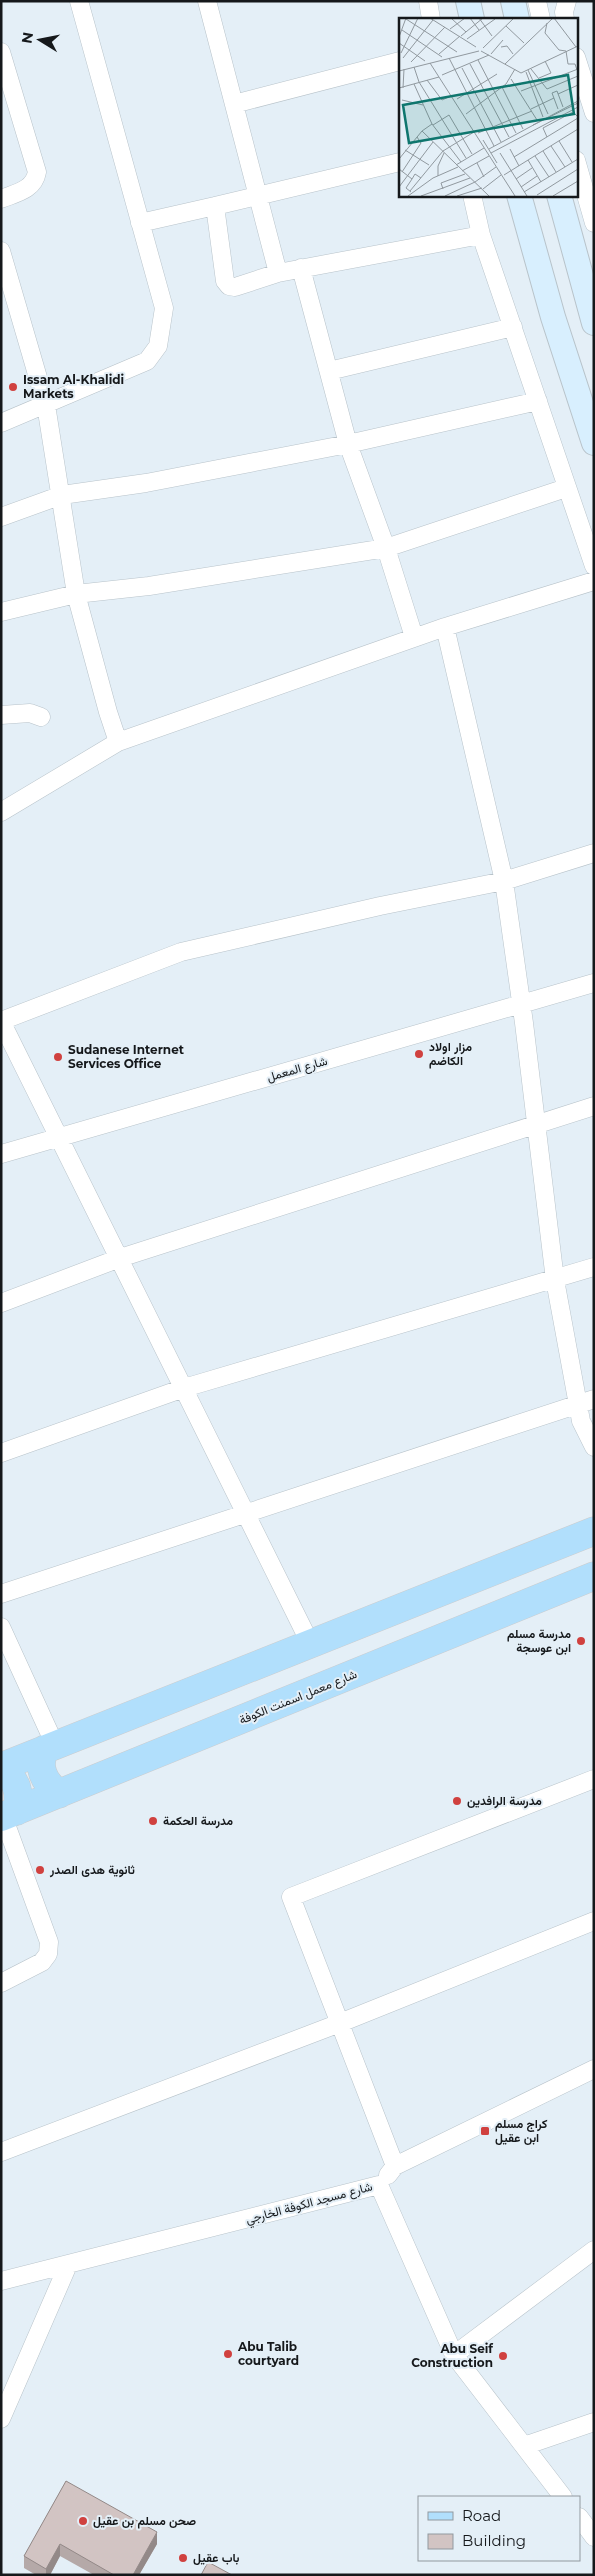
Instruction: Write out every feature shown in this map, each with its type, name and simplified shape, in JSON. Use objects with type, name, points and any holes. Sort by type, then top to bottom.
[{"type":"main road","points":[[7,1815],[19,1792],[16,1783],[1,1768],[594,1531]]},
{"type":"main road","name":"شارع معمل اسمنت الكوفة","points":[[7,1815],[594,1576]]},
{"type":"main road","points":[[50,1747],[40,1762],[41,1771],[50,1787],[59,1794]]},
{"type":"street","points":[[1,423],[147,361],[158,346],[164,308],[79,1]]},
{"type":"street","points":[[207,1],[278,273]]},
{"type":"street","points":[[428,1],[431,18]]},
{"type":"street","points":[[468,1],[472,18]]},
{"type":"street","points":[[513,1],[517,18]]},
{"type":"street","points":[[537,1],[540,18]]},
{"type":"street","points":[[565,18],[564,12],[567,1]]},
{"type":"street","points":[[1,52],[38,172],[36,180],[29,188],[1,199]]},
{"type":"street","points":[[234,104],[399,61]]},
{"type":"street","points":[[578,63],[594,113]]},
{"type":"street","points":[[140,223],[399,162]]},
{"type":"street","points":[[578,167],[594,223]]},
{"type":"street","points":[[472,196],[481,234],[594,566]]},
{"type":"street","points":[[519,196],[552,317],[593,439]]},
{"type":"street","points":[[560,196],[586,301],[594,323]]},
{"type":"street","points":[[215,206],[225,281],[229,286],[244,284],[301,268],[481,234]]},
{"type":"street","points":[[1,251],[46,405],[62,496],[76,594],[118,742]]},
{"type":"street","points":[[301,268],[348,444],[386,548],[414,638]]},
{"type":"street","points":[[329,371],[513,326]]},
{"type":"street","points":[[1,517],[62,496],[146,483],[348,444],[538,401]]},
{"type":"street","points":[[1,612],[76,594],[149,586],[386,548],[566,488]]},
{"type":"street","points":[[1,812],[118,742],[445,627],[594,581]]},
{"type":"street","points":[[445,627],[504,881],[522,1005],[555,1280],[586,1402],[581,1421],[594,1448]]},
{"type":"street","points":[[1,715],[30,713],[41,717]]},
{"type":"street","points":[[311,1644],[1,1021],[181,952],[380,906],[504,881],[594,853]]},
{"type":"street","name":"شارع المعمل","points":[[1,1154],[594,983]]},
{"type":"street","points":[[1,1303],[120,1258],[594,1106]]},
{"type":"street","points":[[1,1453],[184,1388],[594,1267]]},
{"type":"street","points":[[1,1594],[586,1402]]},
{"type":"street","points":[[1,1627],[50,1747]]},
{"type":"street","points":[[395,2166],[291,1897],[594,1779]]},
{"type":"street","points":[[1,1983],[42,1962],[48,1954],[50,1942],[7,1815]]},
{"type":"street","points":[[1,2152],[340,2023],[594,1922]]},
{"type":"street","points":[[379,2185],[395,2166],[594,2069]]},
{"type":"street","name":"شارع مسجد الكوفة الخارجي","points":[[1,2281],[379,2185],[454,2355],[562,2496]]},
{"type":"street","points":[[454,2355],[594,2250]]},
{"type":"street","points":[[1,2419],[68,2265]]},
{"type":"street","points":[[524,2446],[594,2422]]},
{"type":"street","points":[[580,2518],[594,2537]]},
{"type":"building","name":"صحن مسلم بن عقيل","points":[[66,2481],[157,2532],[133,2575],[114,2575],[60,2544],[46,2569],[24,2556]]},
{"type":"building","points":[[208,2562],[232,2575],[201,2575]]},
{"type":"place","name":"Issam Al-Khalidi Markets","points":[[13,387]]},
{"type":"place","name":"مزار اولاد الكاضم","points":[[419,1054]]},
{"type":"place","name":"Sudanese Internet Services Office","points":[[58,1057]]},
{"type":"place","name":"مدرسة مسلم ابن عوسجة","points":[[581,1641]]},
{"type":"place","name":"مدرسة الرافدين","points":[[457,1801]]},
{"type":"place","name":"مدرسة الحكمة","points":[[153,1821]]},
{"type":"place","name":"ثانوية هدى الصدر","points":[[40,1870]]},
{"type":"place","name":"كراج مسلم ابن عقيل","points":[[485,2131]]},
{"type":"place","name":"Abu Talib courtyard","points":[[228,2354]]},
{"type":"place","name":"Abu Seif Construction","points":[[503,2356]]},
{"type":"place","name":"صحن مسلم بن عقيل","points":[[83,2521]]},
{"type":"place","name":"باب عقيل","points":[[183,2558]]}]
